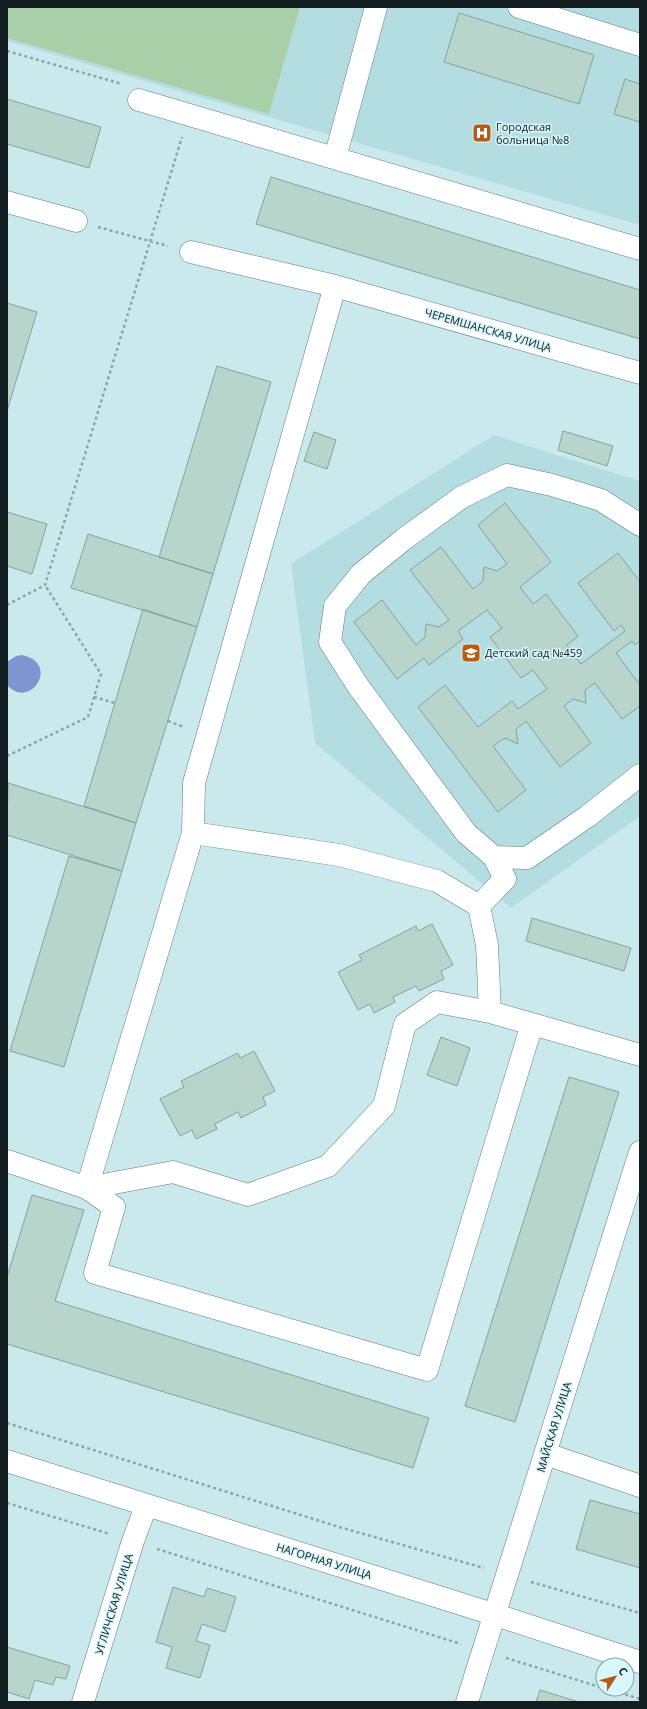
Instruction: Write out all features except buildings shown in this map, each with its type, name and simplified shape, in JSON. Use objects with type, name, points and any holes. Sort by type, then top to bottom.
[{"type":"street","points":[[335,158],[376,7]]},
{"type":"street","points":[[519,7],[640,44]]},
{"type":"street","points":[[139,100],[640,249]]},
{"type":"street","points":[[7,202],[76,221]]},
{"type":"street","name":"ЧЕРЕМШАНСКАЯ УЛИЦА","points":[[192,252],[335,286],[640,373]]},
{"type":"street","points":[[86,1188],[193,833],[194,783],[335,286]]},
{"type":"street","points":[[479,906],[505,879],[494,857],[466,833],[354,679],[330,642],[334,606],[361,574],[404,539],[462,496],[507,475],[552,485],[601,500],[640,525]]},
{"type":"street","points":[[494,857],[527,858],[588,816],[640,775]]},
{"type":"street","points":[[193,833],[339,855],[437,881],[479,906],[488,945],[490,1012]]},
{"type":"street","points":[[86,1188],[173,1172],[248,1195],[328,1166],[384,1106],[405,1024],[437,1002],[490,1012],[640,1055]]},
{"type":"street","points":[[7,1161],[86,1188],[114,1207],[95,1273],[427,1370],[532,1024]]},
{"type":"street","name":"МАЙСКАЯ УЛИЦА","points":[[468,1702],[640,1152]]},
{"type":"street","points":[[546,1454],[640,1486]]},
{"type":"street","name":"НАГОРНАЯ УЛИЦА","points":[[7,1461],[496,1615],[640,1662]]},
{"type":"street","name":"УГЛИЧСКАЯ УЛИЦА","points":[[83,1702],[133,1542],[146,1506]]},
{"type":"path","points":[[7,605],[44,586],[189,115]]},
{"type":"path","points":[[76,221],[192,252]]},
{"type":"path","points":[[7,756],[88,717],[101,674],[44,586]]},
{"type":"path","points":[[94,697],[115,703]]},
{"type":"path","points":[[7,1423],[332,1525],[640,1613]]},
{"type":"path","points":[[7,1503],[595,1686]]},
{"type":"shaded area","name":"Городская больница №8","points":[[7,7],[640,7],[640,225],[7,41]]},
{"type":"shaded area","name":"Детский сад №459","points":[[494,435],[640,481],[640,816],[511,908],[315,743],[291,564]]},
{"type":"green space","points":[[7,7],[300,7],[269,114],[7,38]]},
{"type":"water","points":[[22,655],[33,660],[39,667],[40,675],[38,683],[32,689],[25,692],[16,692],[7,685],[7,662],[16,656]]},
{"type":"place","name":"Городская больница №8","points":[[482,133]]},
{"type":"place","name":"Детский сад №459","points":[[471,653]]}]
